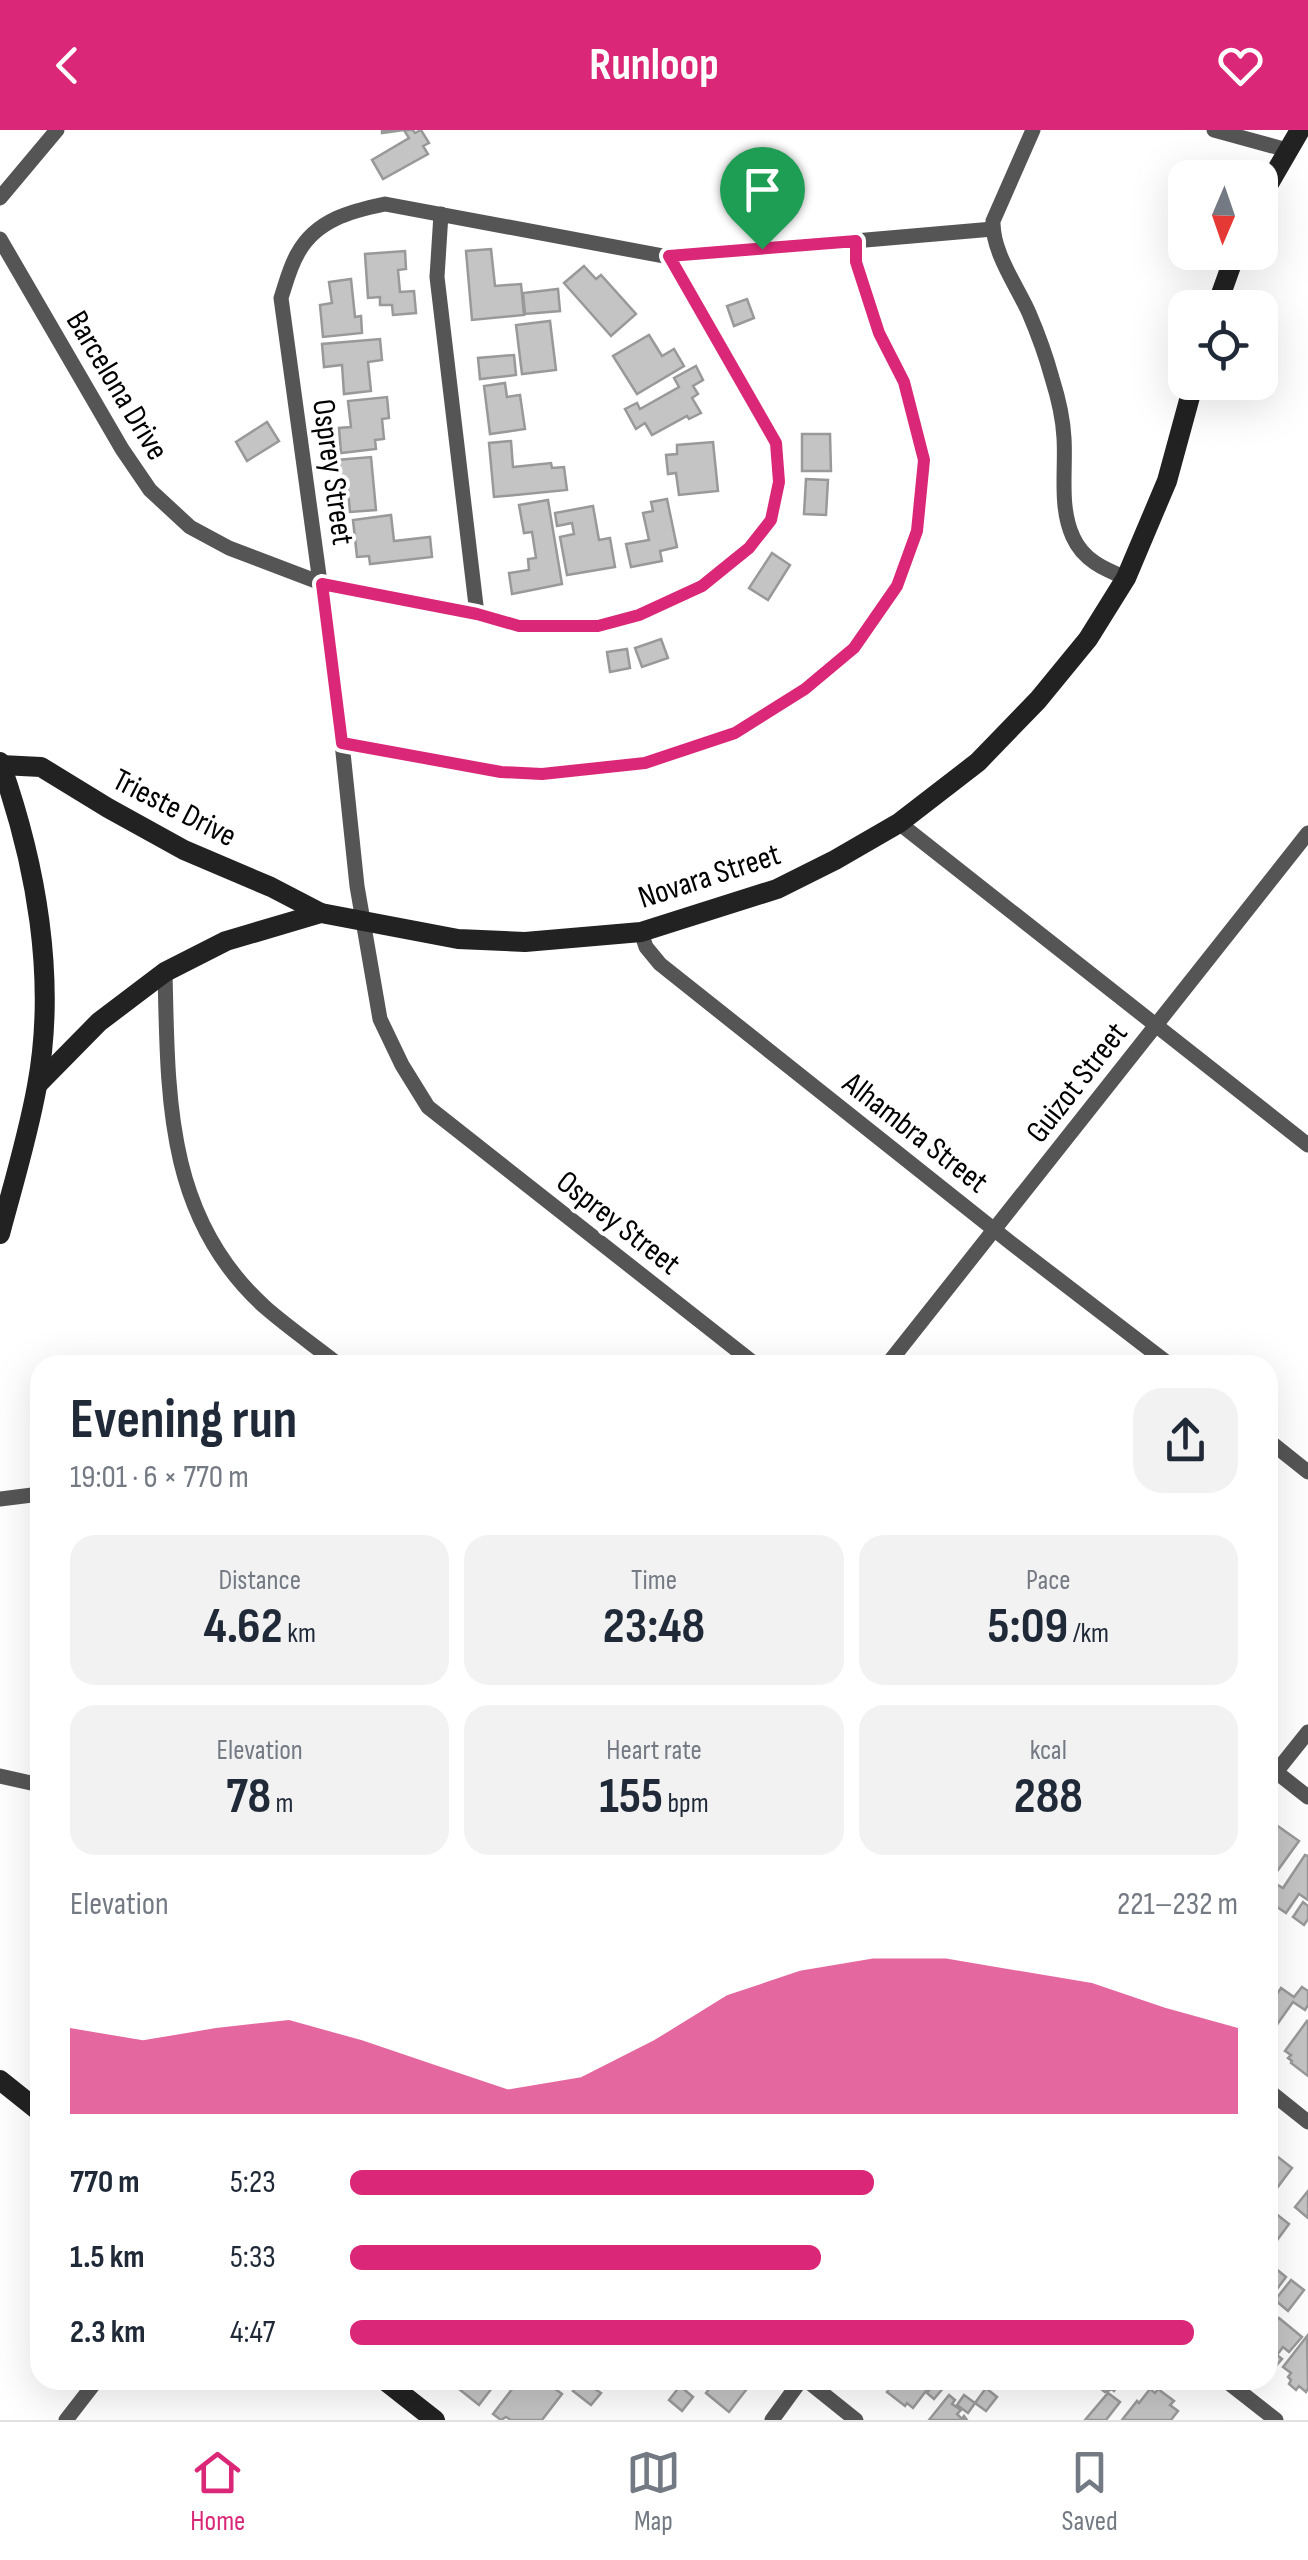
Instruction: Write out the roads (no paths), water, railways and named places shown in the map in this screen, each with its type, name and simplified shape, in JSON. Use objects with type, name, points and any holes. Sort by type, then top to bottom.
[{"type":"street","points":[[0,198],[57,130]]},
{"type":"street","points":[[1032,130],[993,230],[1044,351],[1057,394],[1064,436],[1065,506],[1072,536],[1099,567],[1126,578]]},
{"type":"street","points":[[1214,130],[1287,150]]},
{"type":"street","points":[[1278,166],[1300,130]]},
{"type":"street","name":"Osprey Street","points":[[743,1355],[428,1107],[380,1019],[356,886],[322,584],[281,298],[296,254],[309,237],[341,214],[385,204],[669,256],[993,230]]},
{"type":"street","points":[[441,214],[437,276],[477,614]]},
{"type":"street","name":"Barcelona Drive","points":[[0,239],[122,450],[150,490],[190,527],[229,548],[322,584],[519,626],[598,626],[639,615],[702,586],[749,548],[771,520],[779,482],[776,443],[669,256]]},
{"type":"street","points":[[342,743],[501,772],[542,774],[645,763],[735,733],[805,689],[854,648],[897,586],[917,531],[924,460],[904,382],[879,333],[856,262],[856,241]]},
{"type":"street","name":"Novara Street","points":[[38,1084],[99,1022],[166,972],[226,940],[321,913],[458,938],[524,942],[641,932],[777,889],[900,823],[978,762],[1038,700],[1088,639],[1126,578],[1167,481],[1189,400]]},
{"type":"street","points":[[0,764],[29,862],[39,924],[44,1006],[38,1084],[0,1234]]},
{"type":"street","name":"Trieste Drive","points":[[0,764],[42,767],[184,850],[321,913]]},
{"type":"street","points":[[900,823],[1308,1145]]},
{"type":"street","name":"Guizot Street","points":[[896,1355],[1308,833]]},
{"type":"street","name":"Alhambra Street","points":[[641,932],[646,947],[660,964],[1157,1355]]},
{"type":"street","points":[[166,972],[173,1132],[184,1178],[200,1219],[218,1252],[252,1294],[326,1355]]},
{"type":"street","points":[[1278,1448],[1308,1472]]},
{"type":"street","points":[[0,1499],[30,1495]]},
{"type":"street","points":[[1278,1764],[1308,1732]]},
{"type":"street","points":[[0,1776],[30,1782]]},
{"type":"street","points":[[1278,1778],[1308,1796]]},
{"type":"street","points":[[0,2080],[30,2104]]},
{"type":"street","points":[[1278,2098],[1308,2122]]},
{"type":"street","points":[[66,2420],[89,2390]]},
{"type":"street","points":[[397,2390],[436,2420]]},
{"type":"street","points":[[772,2420],[795,2390]]},
{"type":"street","points":[[816,2390],[856,2420]]},
{"type":"street","points":[[1237,2390],[1276,2420]]}]
